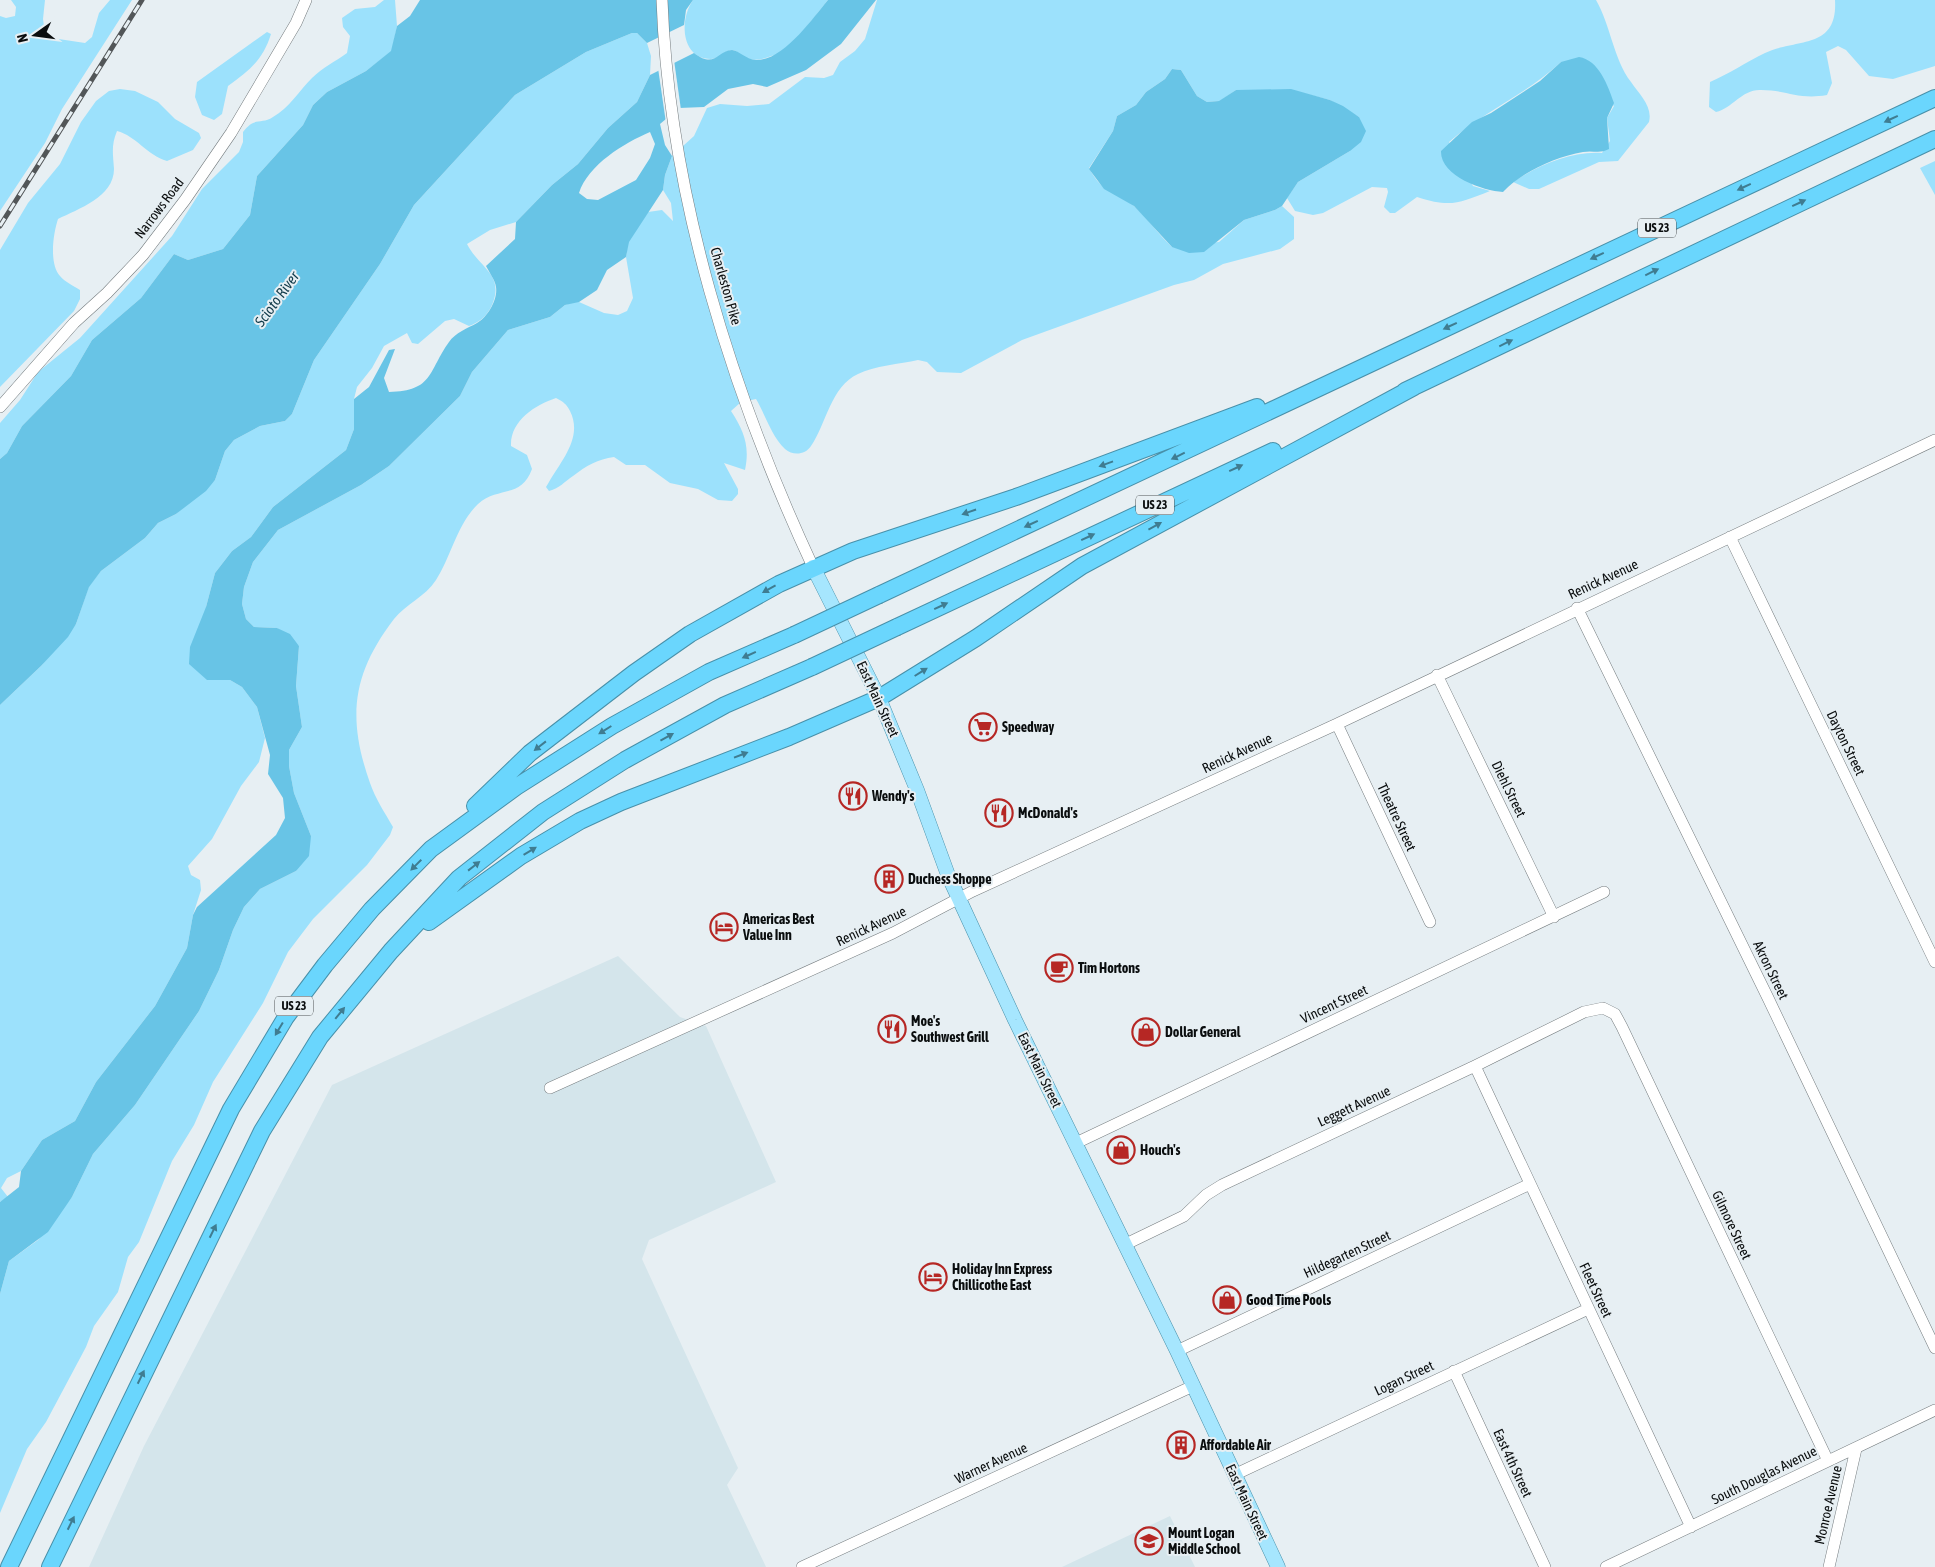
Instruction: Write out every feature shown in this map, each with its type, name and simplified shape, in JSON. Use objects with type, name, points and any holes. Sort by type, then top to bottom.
[{"type":"highway","name":"US 23","points":[[9,1567],[231,1109],[286,1017],[325,965],[372,909],[431,850],[516,786],[612,726],[710,672],[794,635],[1165,462],[1380,358],[1935,98]]},
{"type":"highway","name":"US 23","points":[[50,1567],[262,1131],[320,1037],[391,950],[459,878],[543,812],[625,760],[725,705],[812,667],[1166,500],[1414,387],[1935,138]]},
{"type":"highway","points":[[431,850],[530,753],[634,673],[698,629],[779,584],[853,552],[1016,497],[1182,436],[1380,358]]},
{"type":"highway","points":[[391,950],[467,892],[521,856],[580,821],[621,802],[789,737],[879,698],[976,638],[1082,566],[1414,387]]},
{"type":"main road","name":"East Main Street","points":[[813,568],[898,739],[959,898],[1278,1567]]},
{"type":"street","name":"Narrows Road","points":[[0,407],[74,322],[107,293],[144,255],[231,133],[296,23],[306,0]]},
{"type":"street","name":"Charleston Pike","points":[[662,0],[672,108],[688,198],[711,294],[778,490],[813,568]]},
{"type":"street","name":"Renick Avenue","points":[[550,1088],[893,933],[959,898],[1337,724],[1577,608],[1935,440]]},
{"type":"street","name":"Dayton Street","points":[[1730,537],[1935,962]]},
{"type":"street","name":"Akron Street","points":[[1577,608],[1772,1007],[1935,1348]]},
{"type":"street","name":"Diehl Street","points":[[1437,675],[1554,917]]},
{"type":"street","name":"Theatre Street","points":[[1337,724],[1430,922]]},
{"type":"street","name":"Vincent Street","points":[[1076,1143],[1604,892]]},
{"type":"street","name":"Leggett Avenue","points":[[1124,1245],[1184,1216],[1206,1195],[1222,1185],[1475,1066],[1584,1012],[1603,1008]]},
{"type":"street","name":"Gilmore Street","points":[[1603,1008],[1614,1014],[1622,1027],[1828,1461]]},
{"type":"street","name":"Fleet Street","points":[[1475,1066],[1691,1527]]},
{"type":"street","name":"Hildegarten Street","points":[[1176,1351],[1530,1184]]},
{"type":"street","name":"Logan Street","points":[[1234,1475],[1588,1309]]},
{"type":"street","name":"East 4th Street","points":[[1454,1371],[1545,1567]]},
{"type":"street","name":"Warner Avenue","points":[[802,1567],[1193,1386]]},
{"type":"street","name":"South Douglas Avenue","points":[[1606,1567],[1935,1410]]},
{"type":"street","name":"Monroe Avenue","points":[[1829,1567],[1856,1449]]},
{"type":"shaded area","points":[[11,0],[45,0],[43,19],[45,33],[52,38],[85,43],[92,37],[99,13],[110,0],[132,0],[62,109],[45,143],[0,211],[0,16],[6,18],[15,16],[16,7]]},
{"type":"shaded area","points":[[384,0],[395,0],[397,26],[392,51],[366,71],[327,92],[313,105],[303,125],[257,176],[250,215],[223,249],[188,260],[174,254],[141,298],[92,340],[71,376],[22,426],[7,453],[0,459],[0,423],[20,400],[38,372],[80,338],[172,236],[202,189],[239,152],[243,142],[243,132],[247,127],[279,113],[316,74],[347,53],[350,36],[343,27],[342,18],[355,9],[375,7]]},
{"type":"shaded area","points":[[693,0],[828,0],[786,49],[772,56],[757,60],[747,58],[734,50],[729,50],[717,58],[711,59],[694,53],[688,46],[685,27],[686,18]]},
{"type":"shaded area","points":[[877,0],[1596,0],[1620,63],[1647,105],[1650,116],[1649,122],[1618,161],[1599,162],[1539,189],[1529,189],[1513,182],[1556,160],[1579,154],[1602,153],[1610,141],[1607,118],[1614,106],[1561,62],[1534,84],[1476,121],[1449,142],[1473,186],[1490,191],[1455,203],[1438,202],[1417,197],[1395,213],[1390,213],[1384,207],[1388,192],[1387,188],[1372,187],[1323,213],[1313,215],[1295,211],[1287,198],[1298,182],[1350,151],[1359,117],[1330,100],[1291,90],[1236,90],[1220,101],[1207,102],[1197,96],[1181,70],[1172,69],[1165,79],[1146,92],[1136,105],[1117,116],[1113,131],[1089,168],[1095,178],[1106,189],[1129,201],[1172,247],[1219,242],[1244,220],[1282,206],[1294,217],[1294,239],[1280,249],[1223,264],[1194,280],[1174,285],[1022,340],[961,373],[937,372],[927,362],[918,360],[864,371],[841,387],[811,446],[802,453],[792,453],[780,444],[756,399],[741,402],[731,411],[745,439],[747,453],[745,470],[724,463],[738,489],[738,494],[732,501],[718,500],[698,489],[670,483],[645,465],[626,465],[614,457],[592,464],[559,487],[549,491],[546,487],[565,457],[572,439],[574,430],[570,411],[563,402],[556,398],[540,405],[525,415],[515,429],[511,446],[527,455],[532,469],[527,478],[522,485],[493,495],[478,504],[471,512],[459,531],[436,580],[432,586],[394,619],[369,659],[362,678],[356,717],[358,738],[372,789],[393,827],[390,835],[367,865],[313,919],[288,952],[263,1003],[213,1082],[194,1125],[172,1161],[139,1242],[128,1257],[118,1292],[94,1326],[86,1347],[46,1422],[27,1449],[0,1513],[0,1294],[9,1261],[38,1240],[72,1197],[93,1154],[135,1105],[199,1011],[219,970],[233,930],[244,907],[260,889],[296,871],[311,836],[294,793],[289,766],[289,750],[302,727],[296,686],[299,646],[277,628],[254,627],[246,619],[242,604],[244,587],[253,562],[278,530],[361,485],[389,466],[460,396],[472,372],[508,330],[550,317],[565,305],[574,302],[579,302],[604,313],[618,315],[627,311],[633,298],[626,257],[628,242],[648,212],[662,210],[673,221],[671,203],[663,190],[665,175],[672,156],[694,136],[707,108],[720,104],[747,106],[769,104],[805,77],[824,78],[833,75],[840,62],[855,51],[865,39]]},
{"type":"shaded area","points":[[1835,0],[1935,0],[1935,66],[1893,79],[1869,76],[1846,50],[1838,46],[1826,52],[1832,83],[1827,95],[1800,96],[1770,90],[1754,90],[1743,95],[1722,110],[1716,112],[1709,107],[1710,82],[1777,48],[1813,40],[1823,35],[1830,27],[1834,16]]},
{"type":"shaded area","points":[[267,32],[271,34],[259,58],[249,70],[228,86],[222,114],[214,120],[202,115],[195,97],[197,82]]},
{"type":"shaded area","points":[[632,33],[637,33],[647,43],[651,56],[650,75],[637,102],[608,128],[578,164],[552,185],[516,222],[490,230],[467,244],[493,278],[495,294],[488,312],[480,320],[469,326],[454,319],[445,321],[418,344],[412,343],[407,333],[384,346],[372,368],[357,387],[354,399],[354,429],[346,450],[273,507],[251,537],[232,551],[215,573],[206,607],[207,680],[230,680],[242,687],[257,707],[265,738],[259,762],[241,786],[212,839],[188,866],[191,875],[200,880],[201,890],[193,915],[187,948],[155,1006],[96,1082],[75,1121],[42,1140],[21,1171],[7,1178],[1,1188],[8,1197],[0,1202],[0,705],[41,666],[76,624],[89,586],[101,571],[145,538],[158,523],[176,514],[215,480],[225,451],[234,440],[260,426],[285,421],[292,414],[314,360],[380,264],[414,205],[515,95],[586,52]]},
{"type":"shaded area","points":[[120,89],[135,91],[158,102],[175,119],[199,133],[201,138],[193,150],[167,161],[153,154],[124,133],[117,131],[113,145],[114,169],[108,187],[94,201],[58,219],[56,225],[53,249],[54,264],[62,278],[80,290],[80,299],[74,311],[0,387],[0,250],[28,203],[60,164],[81,122],[96,101],[109,91]]},
{"type":"shaded area","points":[[1935,161],[1935,195],[1920,168]]},
{"type":"shaded area","points":[[618,956],[680,1017],[706,1026],[776,1182],[649,1240],[642,1259],[738,1468],[727,1485],[766,1567],[89,1567],[144,1446],[332,1085]]},
{"type":"shaded area","name":"Mount Logan Middle School","points":[[1170,1516],[1195,1567],[1062,1567]]},
{"type":"water","name":"Scioto River","points":[[420,0],[693,0],[686,10],[684,25],[647,43],[637,33],[632,33],[586,52],[515,95],[414,205],[380,264],[314,360],[292,414],[285,421],[260,426],[234,440],[225,451],[215,480],[206,491],[176,514],[158,523],[145,538],[101,571],[89,587],[76,624],[68,637],[0,705],[0,459],[7,453],[22,426],[71,376],[92,340],[141,298],[174,254],[188,260],[223,249],[250,215],[257,176],[303,125],[313,105],[327,92],[366,71],[391,51],[397,26],[410,16]]},
{"type":"water","points":[[828,0],[876,0],[841,44],[806,70],[767,87],[753,84],[728,89],[704,107],[679,108],[660,124],[665,145],[672,156],[665,175],[663,190],[629,242],[626,257],[607,270],[597,290],[579,302],[565,305],[550,317],[508,330],[472,372],[460,396],[389,466],[361,485],[278,530],[253,562],[244,587],[242,604],[246,619],[254,627],[277,628],[290,634],[299,646],[296,686],[302,727],[289,750],[289,766],[294,793],[311,836],[309,856],[296,871],[260,889],[244,907],[233,930],[219,970],[199,1011],[135,1105],[93,1154],[72,1197],[48,1232],[9,1261],[0,1294],[0,1202],[19,1187],[21,1171],[42,1140],[75,1121],[96,1082],[155,1006],[187,948],[193,915],[197,907],[276,835],[285,818],[283,798],[268,774],[270,755],[257,707],[242,687],[230,680],[207,680],[189,664],[190,647],[206,607],[215,573],[232,551],[251,537],[273,507],[346,450],[354,429],[354,399],[369,387],[389,350],[395,349],[384,378],[389,392],[414,388],[428,378],[442,352],[455,336],[485,317],[494,302],[496,292],[496,287],[486,266],[515,239],[516,222],[552,185],[578,164],[608,128],[637,102],[650,75],[694,53],[701,58],[711,59],[732,50],[753,60],[776,54],[805,28]],"holes":[[[650,132],[655,144],[650,158],[636,180],[598,200],[587,199],[579,193],[590,173],[618,149]]]},
{"type":"water","points":[[1579,57],[1586,59],[1597,68],[1606,82],[1614,103],[1607,118],[1609,149],[1572,154],[1540,166],[1520,178],[1503,192],[1474,185],[1455,175],[1447,168],[1441,151],[1472,122],[1491,113],[1540,81],[1561,62]]},
{"type":"water","points":[[1172,69],[1181,70],[1197,96],[1207,102],[1219,101],[1236,90],[1291,89],[1330,100],[1343,106],[1359,117],[1366,131],[1361,142],[1350,151],[1298,182],[1282,206],[1244,220],[1204,252],[1189,253],[1172,247],[1134,206],[1104,189],[1089,169],[1113,131],[1117,116],[1136,105],[1146,92],[1165,79]]},
{"type":"pier","points":[[674,60],[681,110],[666,123],[658,68]]},
{"type":"railway","points":[[0,226],[142,0]]},
{"type":"place","name":"Speedway","points":[[983,727]]},
{"type":"place","name":"Wendy's","points":[[853,796]]},
{"type":"place","name":"McDonald's","points":[[999,813]]},
{"type":"place","name":"Duchess Shoppe","points":[[889,879]]},
{"type":"place","name":"Americas Best Value Inn","points":[[724,927]]},
{"type":"place","name":"Tim Hortons","points":[[1059,968]]},
{"type":"place","name":"Moe's Southwest Grill","points":[[892,1029]]},
{"type":"place","name":"Dollar General","points":[[1146,1032]]},
{"type":"place","name":"Houch's","points":[[1121,1150]]},
{"type":"place","name":"Holiday Inn Express Chillicothe East","points":[[933,1277]]},
{"type":"place","name":"Good Time Pools","points":[[1227,1300]]},
{"type":"place","name":"Affordable Air","points":[[1181,1445]]},
{"type":"place","name":"Mount Logan Middle School","points":[[1149,1541]]}]
